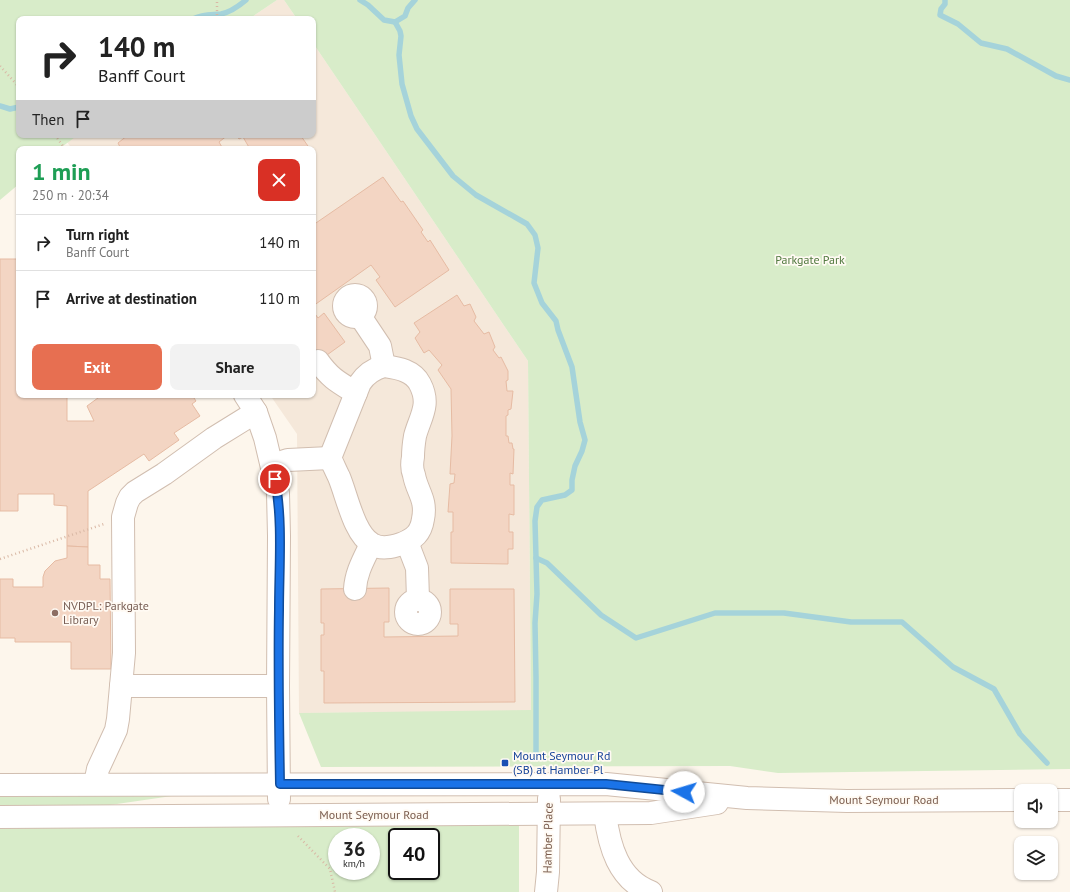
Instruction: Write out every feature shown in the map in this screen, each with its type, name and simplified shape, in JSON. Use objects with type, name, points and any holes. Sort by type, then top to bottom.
[{"type":"street","points":[[360,316],[380,346],[384,366]]},
{"type":"street","points":[[318,361],[328,374],[339,383],[356,393]]},
{"type":"street","points":[[384,366],[396,368],[415,376],[421,384],[424,395],[425,411],[415,436],[413,458],[414,475],[421,492],[425,508],[421,530],[416,537],[395,546],[383,547],[371,544],[363,535],[356,523],[330,458],[356,393],[365,376],[374,369],[384,366]]},
{"type":"street","points":[[95,784],[98,769],[116,730],[123,673],[124,509],[130,497],[214,438],[250,404],[265,438],[278,493],[280,536],[278,686],[280,784],[279,815]]},
{"type":"street","points":[[272,465],[288,460],[330,458]]},
{"type":"street","points":[[407,542],[417,568],[418,599]]},
{"type":"street","points":[[355,588],[356,579],[361,564],[371,544]]},
{"type":"street","points":[[121,686],[278,686]]},
{"type":"street","name":"Mount Seymour Road","points":[[0,784],[606,784],[748,798],[847,801],[1014,800]]},
{"type":"street","name":"Hamber Place","points":[[546,892],[548,872],[549,784]]},
{"type":"street","name":"Mount Seymour Road","points":[[0,816],[651,814],[748,798]]},
{"type":"street","points":[[1058,800],[1070,800]]},
{"type":"street","points":[[605,814],[607,833],[613,854],[627,876],[645,890],[651,892]]},
{"type":"path","points":[[217,1],[217,16]]},
{"type":"path","points":[[0,66],[16,84]]},
{"type":"path","points":[[0,559],[123,517]]},
{"type":"path","points":[[279,815],[330,869],[335,892]]},
{"type":"shaded area","points":[[277,0],[284,0],[295,16],[253,16]]},
{"type":"shaded area","points":[[316,47],[528,361],[531,711],[299,713],[297,434],[272,398],[316,398],[316,146],[70,146],[67,142],[73,138],[316,138]]},
{"type":"green space","points":[[0,0],[277,0],[253,16],[16,16],[16,138],[74,138],[63,146],[16,146],[16,187],[0,200]]},
{"type":"green space","name":"Parkgate Park","points":[[284,0],[1070,0],[1070,769],[778,773],[730,766],[321,767],[299,713],[531,710],[528,361],[316,47],[316,16],[295,16]]},
{"type":"green space","points":[[0,795],[172,796],[103,806],[0,808]]},
{"type":"green space","points":[[519,825],[519,892],[0,892],[0,828]]},
{"type":"building","points":[[124,138],[224,138],[219,142],[221,146],[120,146],[118,143]]},
{"type":"building","points":[[244,138],[302,138],[308,146],[248,146]]},
{"type":"building","points":[[383,177],[401,202],[403,201],[423,230],[421,232],[428,242],[430,240],[449,270],[395,307],[376,280],[380,277],[371,265],[316,304],[316,223]]},
{"type":"building","points":[[0,259],[16,259],[16,398],[67,398],[67,421],[94,421],[87,406],[98,398],[194,398],[196,401],[192,404],[200,416],[174,433],[179,440],[149,461],[144,454],[88,491],[88,547],[67,546],[67,506],[54,505],[54,494],[18,494],[18,511],[0,511]]},
{"type":"building","points":[[457,295],[464,306],[470,304],[476,317],[474,321],[484,334],[489,332],[495,347],[493,350],[499,358],[501,357],[508,371],[508,380],[506,381],[507,391],[513,391],[511,409],[508,410],[508,415],[506,416],[506,436],[508,436],[509,443],[512,443],[514,449],[513,474],[510,473],[510,485],[514,485],[514,515],[509,514],[509,532],[513,532],[513,549],[508,549],[508,564],[451,563],[451,532],[453,532],[453,512],[448,512],[450,484],[454,483],[455,474],[450,474],[452,436],[451,389],[438,370],[442,365],[429,350],[424,353],[415,338],[420,332],[414,323]]},
{"type":"building","points":[[324,313],[345,342],[316,363],[316,315],[318,318]]},
{"type":"building","name":"NVDPL: Parkgate Library","points":[[67,546],[88,547],[88,565],[100,565],[100,579],[110,579],[111,669],[71,669],[71,642],[15,642],[15,638],[0,638],[0,579],[13,579],[13,587],[43,587],[43,577],[45,571],[55,561],[67,558]]},
{"type":"building","points":[[389,588],[389,622],[384,622],[384,637],[458,636],[458,624],[450,624],[450,589],[514,589],[515,702],[324,703],[324,671],[321,671],[321,635],[324,635],[324,623],[321,623],[321,589]]},
{"type":"waterway","points":[[200,16],[228,12],[246,0]]},
{"type":"waterway","points":[[360,0],[368,5],[384,20],[395,22],[405,16],[408,8],[415,0]]},
{"type":"waterway","points":[[945,0],[945,4],[941,9],[940,15],[958,24],[981,43],[1007,49],[1056,76],[1070,80]]},
{"type":"waterway","points":[[395,22],[401,36],[399,55],[402,84],[411,116],[417,129],[453,176],[476,195],[527,224],[535,235],[538,248],[534,283],[542,303],[556,321],[572,367],[580,422],[585,440],[575,466],[572,480],[572,490],[565,495],[542,500],[537,507],[535,521],[537,594],[535,623],[536,756]]},
{"type":"waterway","points":[[0,106],[10,109],[16,108]]},
{"type":"waterway","points":[[536,558],[547,563],[601,615],[636,638],[715,613],[784,613],[851,622],[902,622],[953,667],[994,689],[1020,734],[1047,763]]},
{"type":"place","name":"NVDPL: Parkgate Library","points":[[55,613]]},
{"type":"place","name":"Mount Seymour Rd (SB) at Hamber Pl","points":[[505,763]]},
{"type":"route","points":[[275,479],[278,493],[280,536],[278,686],[280,784],[606,784],[684,792]]}]
